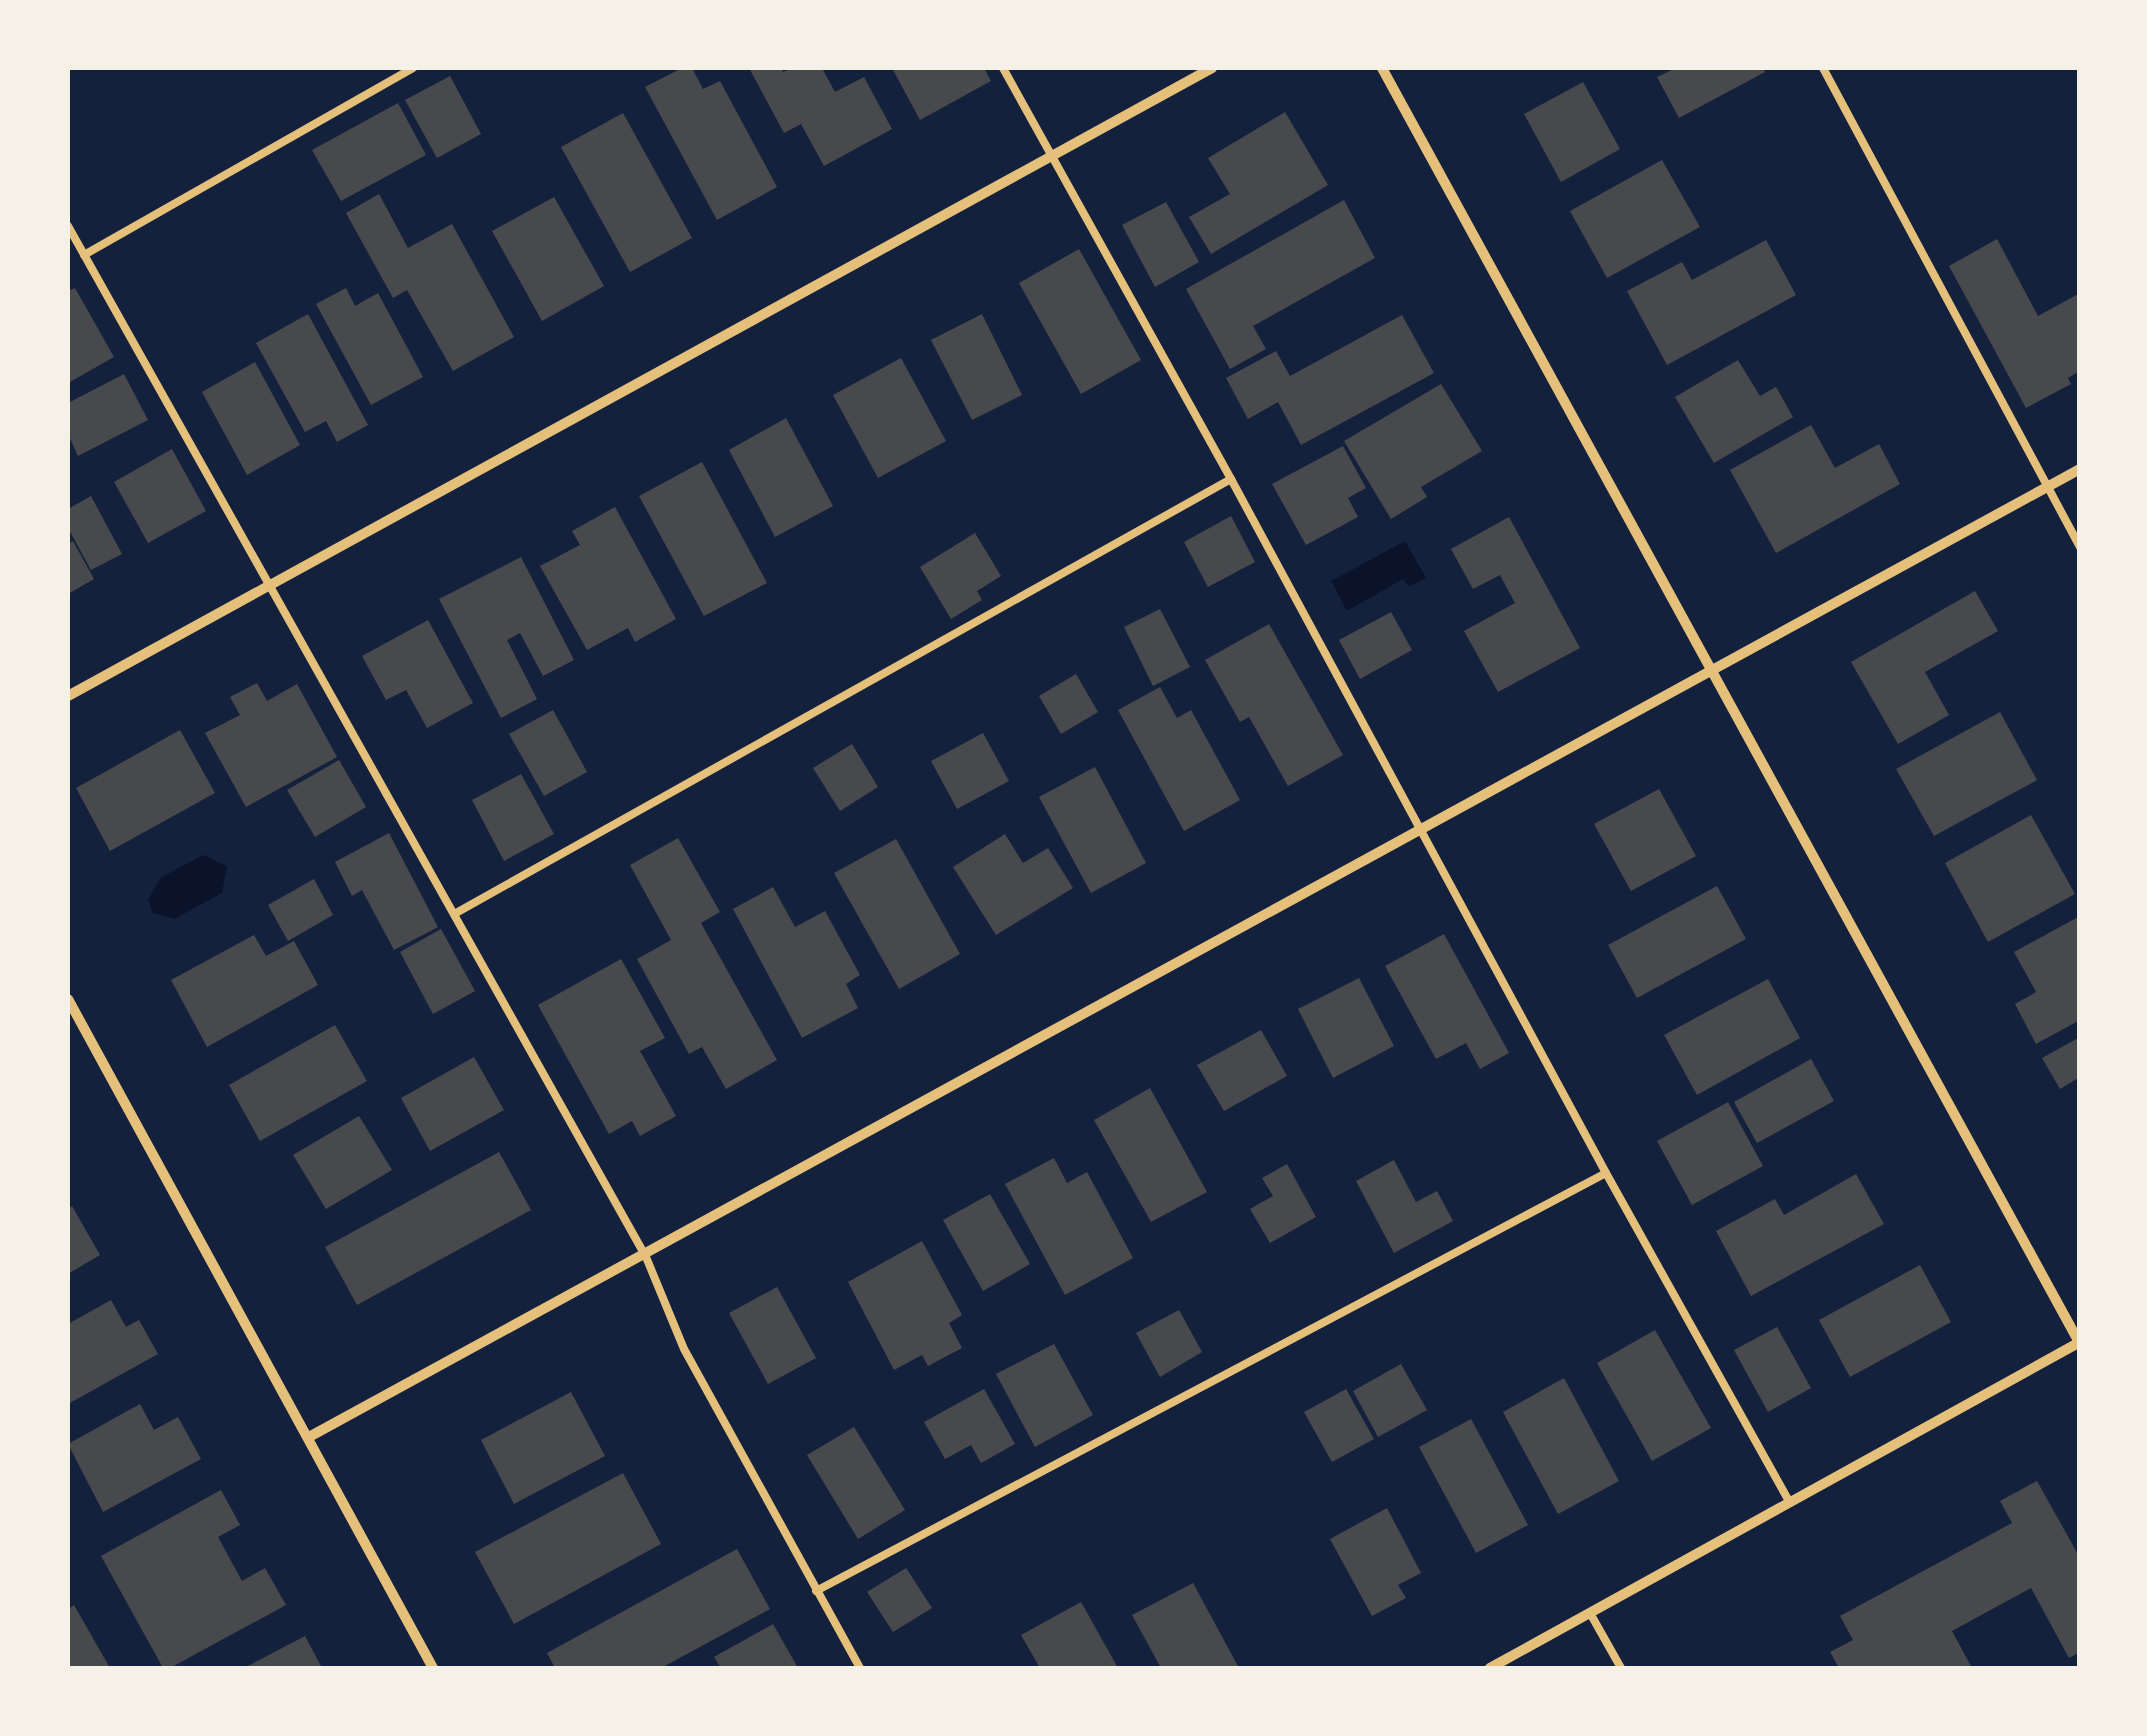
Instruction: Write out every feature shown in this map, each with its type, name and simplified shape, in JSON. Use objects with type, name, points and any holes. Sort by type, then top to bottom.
[{"type":"street","points":[[68,696],[1212,68]]},
{"type":"street","points":[[1382,68],[2079,1343],[1490,1668]]},
{"type":"street","points":[[309,1438],[646,1257],[1419,826],[2080,468]]},
{"type":"street","points":[[68,999],[433,1668]]},
{"type":"lane","points":[[84,256],[413,68]]},
{"type":"lane","points":[[1002,68],[1790,1503]]},
{"type":"lane","points":[[1822,68],[2080,546]]},
{"type":"lane","points":[[68,226],[646,1257],[684,1349],[860,1668]]},
{"type":"lane","points":[[456,913],[1230,479]]},
{"type":"lane","points":[[816,1591],[1606,1173]]},
{"type":"lane","points":[[1590,1613],[1621,1668]]},
{"type":"water","points":[[1405,541],[1426,578],[1409,587],[1403,579],[1347,611],[1331,581]]},
{"type":"water","points":[[203,855],[227,866],[222,893],[174,919],[153,913],[148,900],[160,878]]},
{"type":"building","points":[[682,68],[692,68],[703,89],[720,81],[777,187],[717,220],[645,87]]},
{"type":"building","points":[[749,68],[781,68],[783,72],[792,68],[822,68],[835,92],[864,77],[892,129],[824,166],[801,124],[784,133]]},
{"type":"building","points":[[892,68],[984,68],[991,81],[920,120]]},
{"type":"building","points":[[1676,68],[1763,68],[1765,72],[1679,118],[1657,77]]},
{"type":"building","points":[[450,76],[481,134],[437,158],[405,100]]},
{"type":"building","points":[[1583,82],[1620,149],[1561,182],[1524,114]]},
{"type":"building","points":[[398,103],[426,155],[341,201],[312,150]]},
{"type":"building","points":[[1285,112],[1328,185],[1211,254],[1189,217],[1230,194],[1208,158]]},
{"type":"building","points":[[623,113],[692,238],[630,272],[561,147]]},
{"type":"building","points":[[1662,160],[1700,227],[1607,278],[1570,211]]},
{"type":"building","points":[[379,194],[408,248],[452,224],[514,337],[453,371],[407,290],[393,298],[346,213]]},
{"type":"building","points":[[554,197],[604,286],[542,321],[492,231]]},
{"type":"building","points":[[1344,200],[1375,258],[1253,326],[1266,349],[1230,369],[1186,289]]},
{"type":"building","points":[[1166,202],[1199,262],[1155,287],[1122,225]]},
{"type":"building","points":[[1997,239],[2038,316],[2080,293],[2080,371],[2068,378],[2071,384],[2026,408],[1949,266]]},
{"type":"building","points":[[1766,240],[1796,295],[1667,365],[1627,291],[1682,262],[1692,280]]},
{"type":"building","points":[[1079,249],[1141,360],[1081,394],[1019,283]]},
{"type":"building","points":[[75,288],[114,357],[68,383],[68,291]]},
{"type":"building","points":[[346,288],[355,306],[378,293],[423,377],[371,405],[316,304]]},
{"type":"building","points":[[308,314],[368,425],[337,442],[326,421],[305,432],[256,343]]},
{"type":"building","points":[[982,314],[1022,395],[972,420],[931,340]]},
{"type":"building","points":[[1402,315],[1434,373],[1301,445],[1278,402],[1248,419],[1226,378],[1276,351],[1290,376]]},
{"type":"building","points":[[901,358],[946,441],[878,478],[833,395]]},
{"type":"building","points":[[1738,360],[1760,396],[1776,387],[1793,417],[1714,463],[1675,397]]},
{"type":"building","points":[[255,362],[300,445],[247,475],[202,392]]},
{"type":"building","points":[[124,374],[148,420],[78,456],[68,434],[68,403]]},
{"type":"building","points":[[1441,384],[1482,451],[1421,487],[1427,497],[1391,519],[1344,441]]},
{"type":"building","points":[[786,418],[833,506],[775,537],[729,450]]},
{"type":"building","points":[[1811,425],[1835,468],[1879,444],[1900,484],[1776,553],[1730,470]]},
{"type":"building","points":[[1343,446],[1366,488],[1348,498],[1358,517],[1306,545],[1272,484]]},
{"type":"building","points":[[172,449],[206,511],[148,543],[114,482]]},
{"type":"building","points":[[702,462],[767,583],[704,616],[639,496]]},
{"type":"building","points":[[91,496],[122,554],[91,570],[68,528],[68,509]]},
{"type":"building","points":[[615,507],[676,619],[635,642],[628,628],[587,650],[540,566],[580,545],[572,531]]},
{"type":"building","points":[[1231,516],[1255,562],[1208,587],[1184,542]]},
{"type":"building","points":[[1509,517],[1580,648],[1498,692],[1464,631],[1515,603],[1500,575],[1473,589],[1451,549]]},
{"type":"building","points":[[975,533],[1001,576],[977,591],[982,600],[951,619],[920,567]]},
{"type":"building","points":[[73,541],[94,579],[68,594],[68,544]]},
{"type":"building","points":[[521,557],[574,660],[543,676],[520,633],[507,640],[537,699],[501,718],[439,599]]},
{"type":"building","points":[[1975,591],[1998,631],[1925,672],[1949,715],[1898,744],[1851,662]]},
{"type":"building","points":[[1160,609],[1190,667],[1153,686],[1124,627]]},
{"type":"building","points":[[1391,612],[1412,650],[1360,679],[1339,640]]},
{"type":"building","points":[[428,620],[473,703],[427,728],[406,690],[386,700],[362,656]]},
{"type":"building","points":[[1269,624],[1343,755],[1288,786],[1249,717],[1240,722],[1205,660]]},
{"type":"building","points":[[1076,674],[1098,712],[1061,734],[1039,696]]},
{"type":"building","points":[[257,683],[267,701],[297,684],[337,757],[246,807],[205,733],[240,715],[230,697]]},
{"type":"building","points":[[1160,687],[1177,718],[1191,710],[1240,800],[1184,831],[1118,710]]},
{"type":"building","points":[[553,710],[587,772],[544,796],[509,734]]},
{"type":"building","points":[[2000,712],[2037,780],[1934,836],[1896,769]]},
{"type":"building","points":[[180,730],[215,793],[110,851],[76,788]]},
{"type":"building","points":[[983,733],[1009,781],[957,809],[931,761]]},
{"type":"building","points":[[852,744],[878,787],[840,811],[813,768]]},
{"type":"building","points":[[339,760],[366,807],[315,837],[287,790]]},
{"type":"building","points":[[1095,767],[1146,863],[1091,893],[1039,797]]},
{"type":"building","points":[[521,774],[554,834],[504,861],[472,800]]},
{"type":"building","points":[[1659,789],[1696,856],[1631,891],[1594,824]]},
{"type":"building","points":[[2031,815],[2075,894],[1988,942],[1945,863]]},
{"type":"building","points":[[389,833],[438,927],[394,950],[362,890],[352,896],[335,862]]},
{"type":"building","points":[[1005,834],[1023,863],[1048,848],[1073,888],[996,935],[953,867]]},
{"type":"building","points":[[678,838],[720,912],[701,923],[777,1060],[726,1089],[702,1047],[689,1054],[637,959],[671,940],[630,865]]},
{"type":"building","points":[[896,839],[960,954],[899,989],[834,873]]},
{"type":"building","points":[[314,879],[333,915],[288,941],[268,905]]},
{"type":"building","points":[[1717,886],[1746,939],[1637,998],[1608,945]]},
{"type":"building","points":[[773,887],[795,927],[825,911],[860,975],[846,984],[858,1008],[802,1038],[733,909]]},
{"type":"building","points":[[2080,916],[2080,1020],[2036,1044],[2015,1004],[2036,992],[2014,952]]},
{"type":"building","points":[[441,929],[475,991],[433,1014],[400,952]]},
{"type":"building","points":[[1444,934],[1509,1053],[1480,1069],[1466,1043],[1436,1059],[1385,966]]},
{"type":"building","points":[[254,935],[266,956],[294,941],[318,985],[207,1047],[171,980]]},
{"type":"building","points":[[621,959],[665,1038],[640,1051],[676,1116],[640,1136],[632,1121],[609,1134],[538,1005]]},
{"type":"building","points":[[1359,978],[1394,1046],[1333,1078],[1298,1009]]},
{"type":"building","points":[[1768,979],[1800,1038],[1697,1095],[1664,1035]]},
{"type":"building","points":[[335,1025],[367,1081],[260,1141],[229,1085]]},
{"type":"building","points":[[1261,1030],[1287,1076],[1224,1111],[1197,1065]]},
{"type":"building","points":[[2080,1037],[2080,1077],[2060,1089],[2042,1058]]},
{"type":"building","points":[[474,1057],[504,1110],[430,1151],[401,1098]]},
{"type":"building","points":[[1811,1059],[1834,1101],[1757,1143],[1734,1102]]},
{"type":"building","points":[[1150,1088],[1207,1192],[1151,1222],[1094,1120]]},
{"type":"building","points":[[1728,1102],[1763,1166],[1692,1205],[1657,1141]]},
{"type":"building","points":[[359,1116],[392,1170],[326,1209],[293,1155]]},
{"type":"building","points":[[499,1152],[531,1210],[357,1305],[325,1247]]},
{"type":"building","points":[[1054,1158],[1067,1183],[1087,1172],[1133,1258],[1065,1295],[1005,1184]]},
{"type":"building","points":[[1394,1160],[1416,1202],[1437,1191],[1453,1221],[1394,1253],[1356,1181]]},
{"type":"building","points":[[1287,1164],[1316,1217],[1270,1243],[1250,1209],[1273,1196],[1262,1178]]},
{"type":"building","points":[[1856,1174],[1884,1224],[1751,1296],[1716,1231],[1775,1199],[1784,1215]]},
{"type":"building","points":[[990,1194],[1030,1264],[983,1291],[943,1220]]},
{"type":"building","points":[[72,1206],[100,1255],[68,1274],[68,1209]]},
{"type":"building","points":[[922,1241],[962,1315],[949,1323],[962,1348],[928,1366],[922,1355],[894,1370],[848,1282]]},
{"type":"building","points":[[1920,1265],[1951,1322],[1850,1377],[1819,1320]]},
{"type":"building","points":[[777,1287],[816,1358],[768,1384],[729,1313]]},
{"type":"building","points":[[111,1300],[126,1327],[139,1320],[158,1354],[68,1404],[68,1324]]},
{"type":"building","points":[[1179,1310],[1202,1352],[1160,1377],[1136,1333]]},
{"type":"building","points":[[1777,1327],[1811,1388],[1768,1412],[1734,1350]]},
{"type":"building","points":[[1655,1330],[1711,1428],[1652,1461],[1597,1363]]},
{"type":"building","points":[[1054,1344],[1093,1415],[1035,1447],[996,1374]]},
{"type":"building","points":[[1401,1364],[1427,1410],[1378,1437],[1353,1391]]},
{"type":"building","points":[[1564,1378],[1619,1481],[1558,1514],[1503,1412]]},
{"type":"building","points":[[984,1389],[1015,1444],[981,1463],[971,1445],[945,1459],[924,1422]]},
{"type":"building","points":[[1346,1389],[1374,1439],[1332,1462],[1304,1412]]},
{"type":"building","points":[[571,1392],[605,1456],[514,1504],[481,1440]]},
{"type":"building","points":[[140,1404],[154,1430],[178,1417],[201,1459],[103,1512],[68,1444]]},
{"type":"building","points":[[1471,1419],[1528,1525],[1476,1553],[1419,1447]]},
{"type":"building","points":[[854,1427],[905,1510],[858,1539],[807,1455]]},
{"type":"building","points":[[623,1473],[661,1544],[514,1624],[475,1552]]},
{"type":"building","points":[[2037,1481],[2080,1558],[2080,1652],[2069,1658],[2031,1588],[1952,1631],[1972,1668],[1839,1668],[1830,1652],[1853,1640],[1840,1616],[2012,1523],[2000,1501]]},
{"type":"building","points":[[221,1490],[240,1525],[218,1537],[242,1581],[265,1568],[286,1605],[170,1668],[163,1668],[101,1556]]},
{"type":"building","points":[[1387,1508],[1421,1573],[1398,1585],[1406,1598],[1372,1616],[1330,1539]]},
{"type":"building","points":[[737,1549],[770,1609],[661,1668],[555,1668],[547,1653]]},
{"type":"building","points":[[906,1568],[932,1608],[893,1632],[867,1592]]},
{"type":"building","points":[[1193,1583],[1239,1668],[1161,1668],[1132,1615]]},
{"type":"building","points":[[1081,1602],[1118,1668],[1040,1668],[1021,1635]]},
{"type":"building","points":[[74,1605],[110,1668],[68,1668],[68,1609]]},
{"type":"building","points":[[773,1624],[798,1668],[721,1668],[714,1657]]},
{"type":"building","points":[[305,1636],[322,1668],[244,1668]]}]
